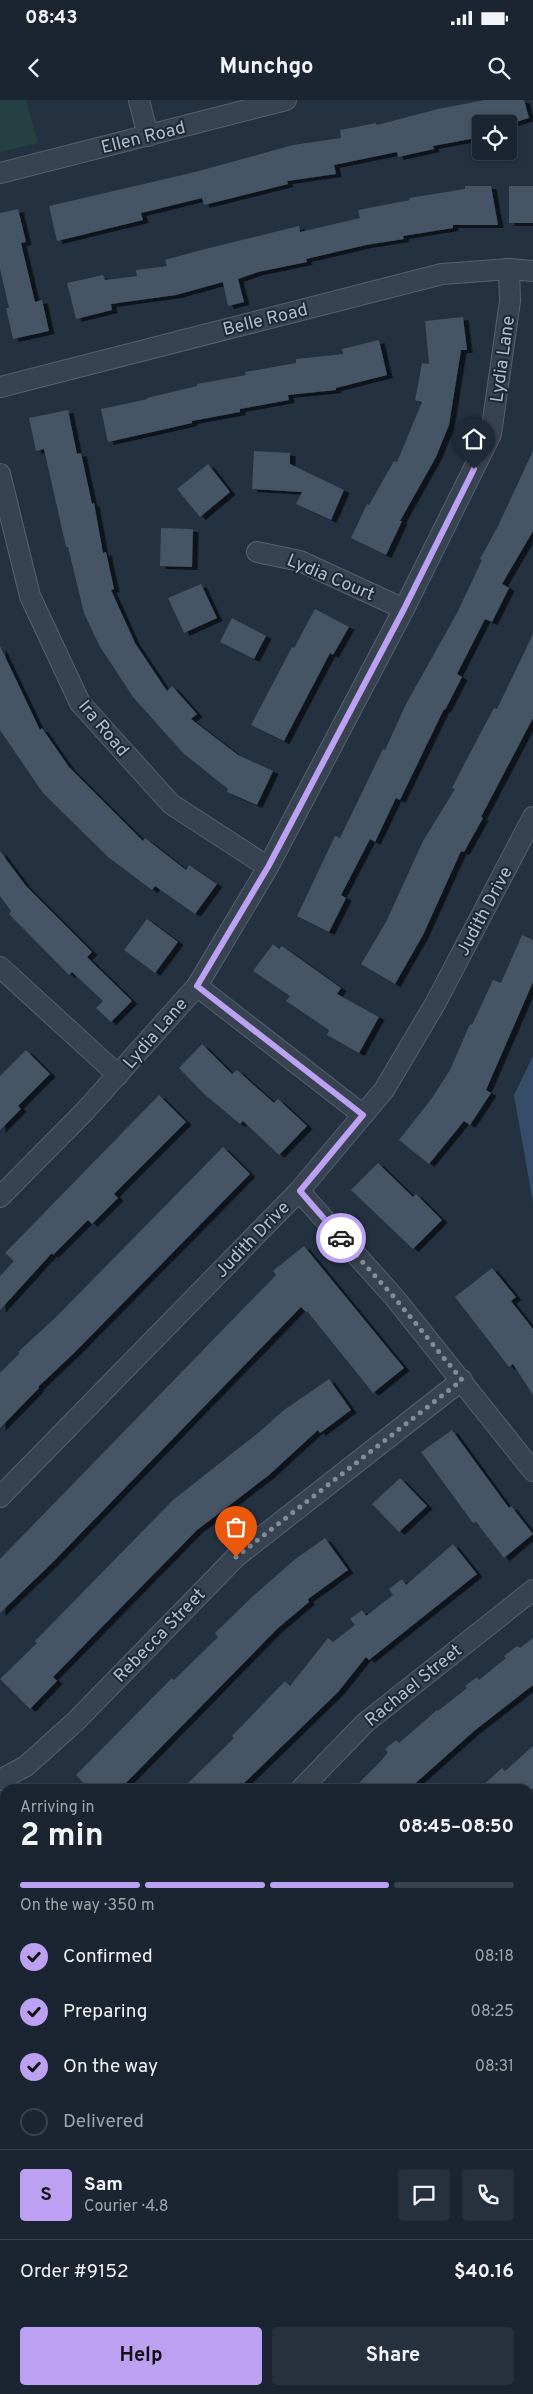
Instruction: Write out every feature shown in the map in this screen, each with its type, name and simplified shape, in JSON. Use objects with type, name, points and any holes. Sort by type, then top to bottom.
[{"type":"street","points":[[139,100],[148,136]]},
{"type":"street","name":"Ellen Road","points":[[0,173],[286,100]]},
{"type":"street","name":"Belle Road","points":[[0,387],[442,274],[509,269],[533,271]]},
{"type":"street","name":"Lydia Lane","points":[[0,1197],[118,1076],[197,986],[268,867],[404,609],[491,434],[510,301],[509,269]]},
{"type":"street","name":"Ira Road","points":[[0,474],[30,596],[80,703],[171,804],[268,867]]},
{"type":"street","name":"Lydia Court","points":[[257,552],[300,560],[404,609]]},
{"type":"street","name":"Judith Drive","points":[[0,1497],[300,1191],[363,1115],[398,1070],[435,1004],[533,817]]},
{"type":"street","points":[[0,966],[118,1076]]},
{"type":"street","points":[[197,986],[363,1115]]},
{"type":"street","points":[[300,1191],[394,1297],[533,1471]]},
{"type":"street","name":"Rebecca Street","points":[[0,1780],[26,1766],[76,1721],[236,1557],[462,1380]]},
{"type":"street","name":"Rachael Street","points":[[306,1784],[365,1723],[533,1590]]},
{"type":"green space","points":[[0,100],[26,100],[38,143],[0,152]]},
{"type":"water","points":[[533,1056],[533,1203],[514,1095]]},
{"type":"building","points":[[485,100],[524,100],[529,118],[517,122],[517,115],[472,115],[472,139],[433,146],[434,149],[398,157],[397,152],[334,165],[336,174],[287,181],[288,184],[204,205],[202,198],[141,213],[143,220],[57,241],[49,206],[195,172],[293,145],[341,138],[340,130],[376,123],[377,125],[438,109]]},
{"type":"building","points":[[465,186],[491,186],[498,225],[453,225],[453,228],[403,236],[404,239],[366,245],[306,259],[307,262],[258,272],[238,279],[244,302],[228,306],[223,282],[176,295],[111,304],[112,310],[76,319],[67,283],[103,275],[105,280],[137,276],[136,270],[167,266],[165,260],[201,250],[299,226],[300,232],[360,218],[358,210],[410,200],[409,198],[465,189]]},
{"type":"building","points":[[509,186],[533,186],[533,223],[509,223]]},
{"type":"building","points":[[18,209],[26,242],[21,243],[35,302],[42,300],[49,331],[13,339],[6,308],[9,308],[0,269],[0,213]]},
{"type":"building","points":[[463,317],[467,350],[461,350],[449,425],[436,457],[400,521],[402,521],[386,555],[351,538],[367,504],[369,505],[394,461],[397,462],[422,402],[415,400],[422,363],[429,364],[425,321]]},
{"type":"building","points":[[379,340],[387,375],[336,388],[336,390],[288,395],[289,400],[240,409],[240,412],[192,421],[192,423],[108,442],[101,409],[148,399],[197,386],[197,384],[246,375],[245,372],[296,363],[296,359],[343,354],[342,349]]},
{"type":"building","points":[[68,410],[77,454],[81,453],[92,504],[94,503],[103,553],[106,552],[114,589],[111,590],[135,643],[167,691],[172,686],[197,714],[191,719],[238,755],[273,771],[257,805],[227,792],[228,789],[183,753],[133,697],[99,645],[84,613],[68,547],[66,547],[44,449],[36,451],[29,418]]},
{"type":"building","points":[[254,451],[290,453],[290,464],[344,490],[331,520],[296,504],[302,492],[252,489]]},
{"type":"building","points":[[533,451],[533,531],[502,584],[509,588],[492,622],[485,619],[457,674],[462,677],[444,709],[400,800],[396,798],[375,842],[370,839],[341,895],[346,898],[329,932],[297,916],[335,836],[340,838],[406,704],[457,613],[482,560],[480,559],[498,526]]},
{"type":"building","points":[[208,464],[230,492],[200,517],[177,489]]},
{"type":"building","points":[[161,528],[193,529],[192,567],[160,566]]},
{"type":"building","points":[[201,584],[217,618],[184,633],[168,598]]},
{"type":"building","points":[[315,609],[349,627],[333,655],[330,653],[284,741],[251,725],[292,647],[294,648]]},
{"type":"building","points":[[232,618],[266,636],[254,659],[220,642]]},
{"type":"building","points":[[533,634],[533,718],[481,817],[483,818],[464,852],[461,851],[423,935],[395,984],[361,964],[386,922],[423,841],[455,789],[452,788],[494,708],[497,709]]},
{"type":"building","points":[[0,646],[40,730],[42,728],[69,767],[143,841],[145,838],[186,870],[189,865],[217,884],[195,914],[155,886],[152,890],[108,857],[43,793],[0,730]]},
{"type":"building","points":[[0,851],[26,886],[92,952],[87,957],[132,1001],[111,1022],[96,1008],[103,1001],[72,972],[69,975],[9,914],[11,911],[0,896]]},
{"type":"building","points":[[147,919],[178,942],[155,973],[124,950]]},
{"type":"building","points":[[522,935],[533,940],[533,982],[486,1090],[491,1093],[470,1125],[464,1121],[429,1164],[399,1140],[432,1098],[450,1070],[470,1024],[472,1025],[493,980],[501,983]]},
{"type":"building","points":[[273,944],[279,949],[282,946],[341,988],[337,994],[379,1017],[359,1053],[327,1035],[329,1030],[286,1001],[290,996],[253,971]]},
{"type":"building","points":[[202,1044],[232,1074],[237,1070],[274,1103],[278,1099],[307,1126],[279,1155],[243,1121],[240,1124],[203,1093],[179,1068]]},
{"type":"building","points":[[26,1050],[50,1074],[18,1106],[21,1109],[0,1130],[0,1076]]},
{"type":"building","points":[[159,1095],[186,1122],[114,1194],[118,1198],[92,1224],[88,1220],[53,1255],[52,1253],[0,1310],[0,1276],[14,1261],[5,1253]]},
{"type":"building","points":[[223,1147],[250,1174],[74,1353],[38,1387],[0,1428],[0,1373],[20,1353],[18,1352],[55,1318]]},
{"type":"building","points":[[378,1163],[413,1197],[416,1194],[442,1220],[413,1249],[351,1190]]},
{"type":"building","points":[[304,1246],[404,1368],[373,1393],[307,1311],[301,1307],[52,1563],[0,1613],[0,1559],[276,1275],[273,1271]]},
{"type":"building","points":[[492,1268],[516,1297],[511,1301],[533,1329],[533,1395],[513,1364],[509,1367],[455,1297]]},
{"type":"building","points":[[329,1379],[351,1410],[320,1433],[318,1430],[269,1475],[197,1530],[53,1677],[57,1681],[30,1709],[0,1679],[37,1643],[35,1641],[173,1500],[284,1410]]},
{"type":"building","points":[[452,1430],[509,1508],[511,1506],[533,1534],[504,1558],[476,1522],[473,1523],[421,1452]]},
{"type":"building","points":[[400,1478],[427,1506],[399,1532],[372,1504]]},
{"type":"building","points":[[325,1538],[348,1570],[308,1599],[309,1602],[278,1628],[125,1784],[84,1784],[76,1775],[172,1678],[174,1680],[218,1637],[215,1633],[294,1560]]},
{"type":"building","points":[[453,1544],[477,1574],[369,1660],[366,1657],[338,1692],[243,1784],[187,1784],[234,1738],[232,1736],[285,1681],[290,1686],[328,1638],[333,1642],[355,1625],[350,1619],[362,1610],[366,1616],[393,1595],[389,1589],[402,1579],[406,1585]]},
{"type":"building","points":[[533,1638],[533,1685],[474,1731],[415,1784],[358,1784],[388,1752],[385,1749],[396,1740],[399,1743],[437,1710],[467,1688],[465,1686],[477,1677],[479,1680],[506,1658],[504,1656],[517,1646],[520,1648]]},
{"type":"building","points":[[533,1746],[533,1784],[484,1784],[502,1768],[505,1771]]},
{"type":"way so far","points":[[236,1557],[462,1380],[394,1297],[341,1238]]},
{"type":"route","points":[[341,1238],[300,1191],[363,1115],[197,986],[268,867],[404,609],[474,469]]}]
